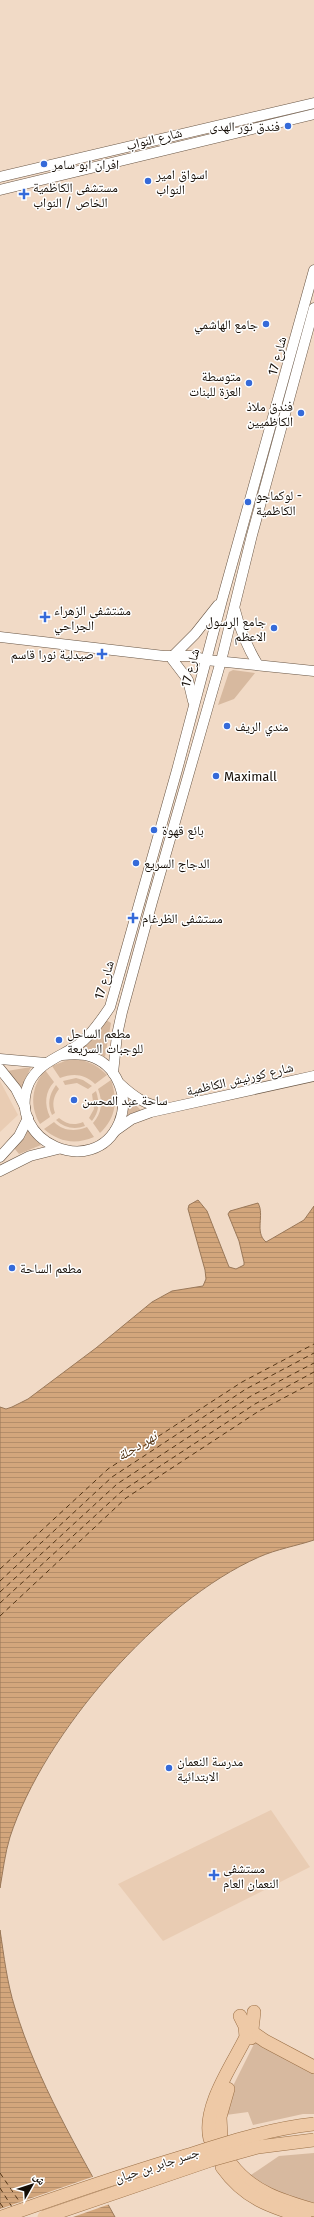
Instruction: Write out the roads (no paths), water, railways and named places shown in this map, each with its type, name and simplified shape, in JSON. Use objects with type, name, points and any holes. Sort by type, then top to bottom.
[{"type":"main road","points":[[240,2016],[245,2026],[246,2037],[216,2096],[208,2124],[215,2137],[225,2096],[252,2032],[254,2012]]},
{"type":"main road","points":[[252,2032],[314,2067]]},
{"type":"main road","name":"جسر جابر بن حيان","points":[[2,2217],[136,2171],[253,2134],[285,2127],[314,2124]]},
{"type":"main road","name":"جسر جابر بن حيان","points":[[44,2217],[211,2160],[258,2147],[291,2141],[314,2140]]},
{"type":"main road","points":[[305,2217],[267,2205],[247,2194],[232,2182],[226,2166],[239,2174],[256,2188],[278,2200],[314,2210]]},
{"type":"street","name":"شارع النواب","points":[[0,177],[314,102]]},
{"type":"street","name":"شارع النواب","points":[[0,190],[314,114]]},
{"type":"street","name":"شارع 17","points":[[62,1055],[83,1040],[99,1024],[110,1007],[314,270]]},
{"type":"street","name":"شارع 17","points":[[113,1073],[117,1035],[124,1005],[221,661],[314,308]]},
{"type":"street","points":[[170,657],[199,629],[222,600]]},
{"type":"street","points":[[234,607],[239,627],[247,647],[258,665]]},
{"type":"street","points":[[0,637],[170,657],[193,656],[206,660],[314,671]]},
{"type":"street","points":[[170,657],[188,680],[194,706]]},
{"type":"street","points":[[0,1069],[16,1089],[27,1114],[35,1131],[45,1142],[58,1149],[72,1152],[87,1150],[100,1144],[114,1132],[123,1109],[123,1096],[120,1084],[113,1073],[103,1063],[90,1056],[76,1054],[62,1055],[46,1063],[36,1072],[29,1083],[26,1096],[27,1114],[19,1136],[0,1157]]},
{"type":"street","points":[[0,1059],[46,1063]]},
{"type":"street","name":"شارع كورنيش الكاظمية","points":[[114,1132],[132,1119],[151,1112],[314,1076]]},
{"type":"street","name":"شارع كورنيش الكاظمية","points":[[120,1084],[133,1096],[145,1103],[171,1108]]},
{"type":"street","points":[[0,1171],[30,1156],[58,1149]]},
{"type":"water","name":"نهر دجلة","points":[[198,1200],[207,1211],[229,1267],[236,1269],[244,1265],[244,1262],[239,1241],[228,1214],[230,1211],[258,1203],[261,1213],[260,1228],[262,1238],[266,1242],[304,1220],[314,1206],[314,1540],[266,1554],[221,1577],[183,1605],[145,1638],[110,1674],[77,1714],[49,1756],[26,1797],[10,1837],[5,1856],[0,1888],[0,1407],[6,1409],[28,1399],[96,1348],[152,1302],[172,1291],[203,1286],[206,1279],[205,1270],[188,1209],[189,1205]]},
{"type":"water","points":[[0,1930],[12,1999],[24,2035],[59,2115],[115,2217],[0,2217]]},
{"type":"place","name":"فندق نور الهدى","points":[[288,126]]},
{"type":"place","name":"افران ابو سامر","points":[[44,164]]},
{"type":"place","name":"اسواق امير النواب","points":[[148,181]]},
{"type":"place","name":"مستشفى الكاظمية الخاص / النواب","points":[[24,194]]},
{"type":"place","name":"جامع الهاشمي","points":[[266,324]]},
{"type":"place","name":"متوسطة العزة للبنات","points":[[249,383]]},
{"type":"place","name":"فندق ملاذ الكاظميين","points":[[301,413]]},
{"type":"place","name":"لوكماجو - الكاظمية","points":[[248,502]]},
{"type":"place","name":"مشتشفى الزهراء الجراحي","points":[[45,617]]},
{"type":"place","name":"جامع الرسول الاعظم","points":[[274,628]]},
{"type":"place","name":"صيدلية نورا قاسم","points":[[102,654]]},
{"type":"place","name":"مندي الريف","points":[[227,726]]},
{"type":"place","name":"Maximall","points":[[216,776]]},
{"type":"place","name":"بائع قهوة","points":[[154,830]]},
{"type":"place","name":"الدجاج السريع","points":[[136,863]]},
{"type":"place","name":"مستشفى الظرغام","points":[[133,918]]},
{"type":"place","name":"مطعم الساحل للوجبات السريعة","points":[[59,1040]]},
{"type":"place","name":"ساحة عبد المحسن","points":[[74,1100]]},
{"type":"place","name":"مطعم الساحة","points":[[12,1268]]},
{"type":"place","name":"مدرسة النعمان الابتدائية","points":[[169,1768]]},
{"type":"place","name":"مستشفى النعمان العام","points":[[214,1875]]}]
